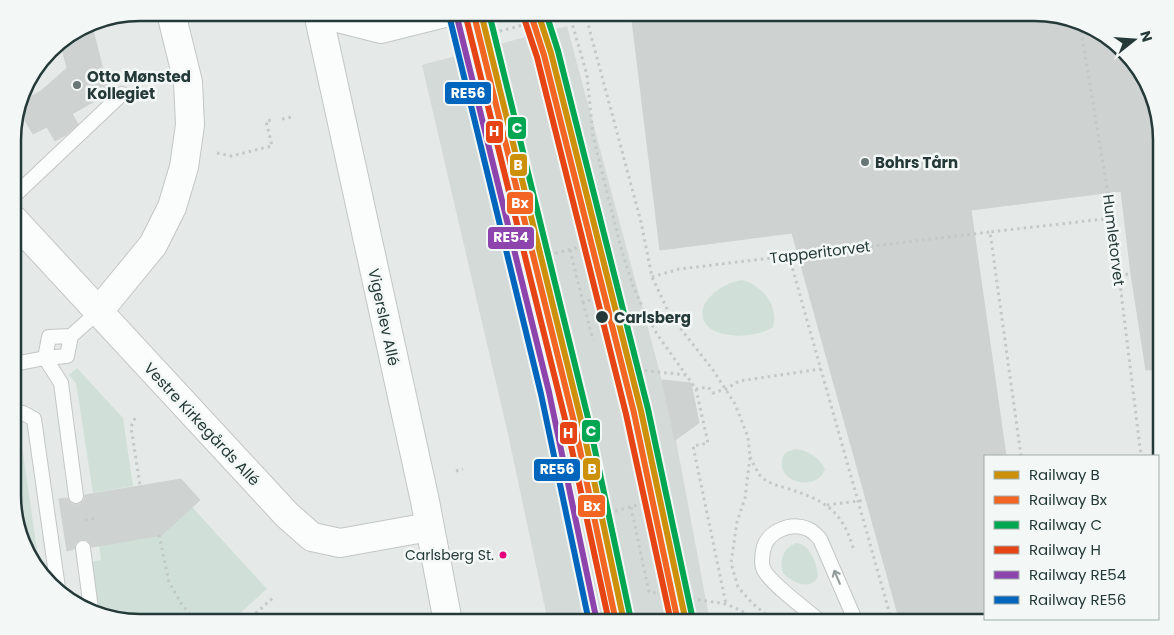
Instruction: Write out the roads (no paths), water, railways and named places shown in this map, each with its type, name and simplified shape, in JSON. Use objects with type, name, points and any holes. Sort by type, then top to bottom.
[{"type":"street","points":[[98,312],[153,245],[172,207],[184,167],[190,125],[188,82],[172,21]]},
{"type":"street","name":"Vigerslev Allé","points":[[321,21],[446,614]]},
{"type":"street","points":[[350,21],[381,29],[411,21]]},
{"type":"street","name":"Vestre Kirkegårds Allé","points":[[22,228],[287,515],[312,537],[340,543],[429,527]]},
{"type":"lane","points":[[22,189],[122,94]]},
{"type":"lane","points":[[21,363],[67,356],[71,336],[98,312]]},
{"type":"lane","points":[[71,336],[49,337],[45,358],[61,383],[76,496]]},
{"type":"lane","points":[[21,413],[34,419],[57,579]]},
{"type":"lane","points":[[811,613],[770,579],[763,569],[764,544],[773,533],[785,528],[799,526],[810,529],[820,538],[852,613]]},
{"type":"lane","points":[[83,548],[89,603]]},
{"type":"rail line","name":"RE56","points":[[450,21],[541,394],[587,614]]},
{"type":"rail line","name":"RE54","points":[[458,21],[549,392],[595,613]]},
{"type":"rail line","name":"H","points":[[467,21],[567,427],[607,613]]},
{"type":"rail line","name":"Bx","points":[[475,21],[575,426],[614,613]]},
{"type":"rail line","name":"B","points":[[483,21],[582,424],[622,613]]},
{"type":"rail line","name":"C","points":[[491,21],[589,422],[630,613]]},
{"type":"rail line","name":"H","points":[[525,21],[537,57],[626,414],[669,613]]},
{"type":"rail line","name":"Bx","points":[[533,21],[544,55],[634,413],[676,613]]},
{"type":"rail line","name":"B","points":[[541,21],[551,53],[641,411],[684,613]]},
{"type":"rail line","name":"C","points":[[549,21],[558,51],[648,409],[692,613]]},
{"type":"place","name":"Otto Mønsted Kollegiet","points":[[77,85]]},
{"type":"place","name":"Bohrs Tårn","points":[[865,162]]},
{"type":"place","name":"Carlsberg","points":[[602,317]]},
{"type":"place","name":"Carlsberg St.","points":[[503,555]]}]
